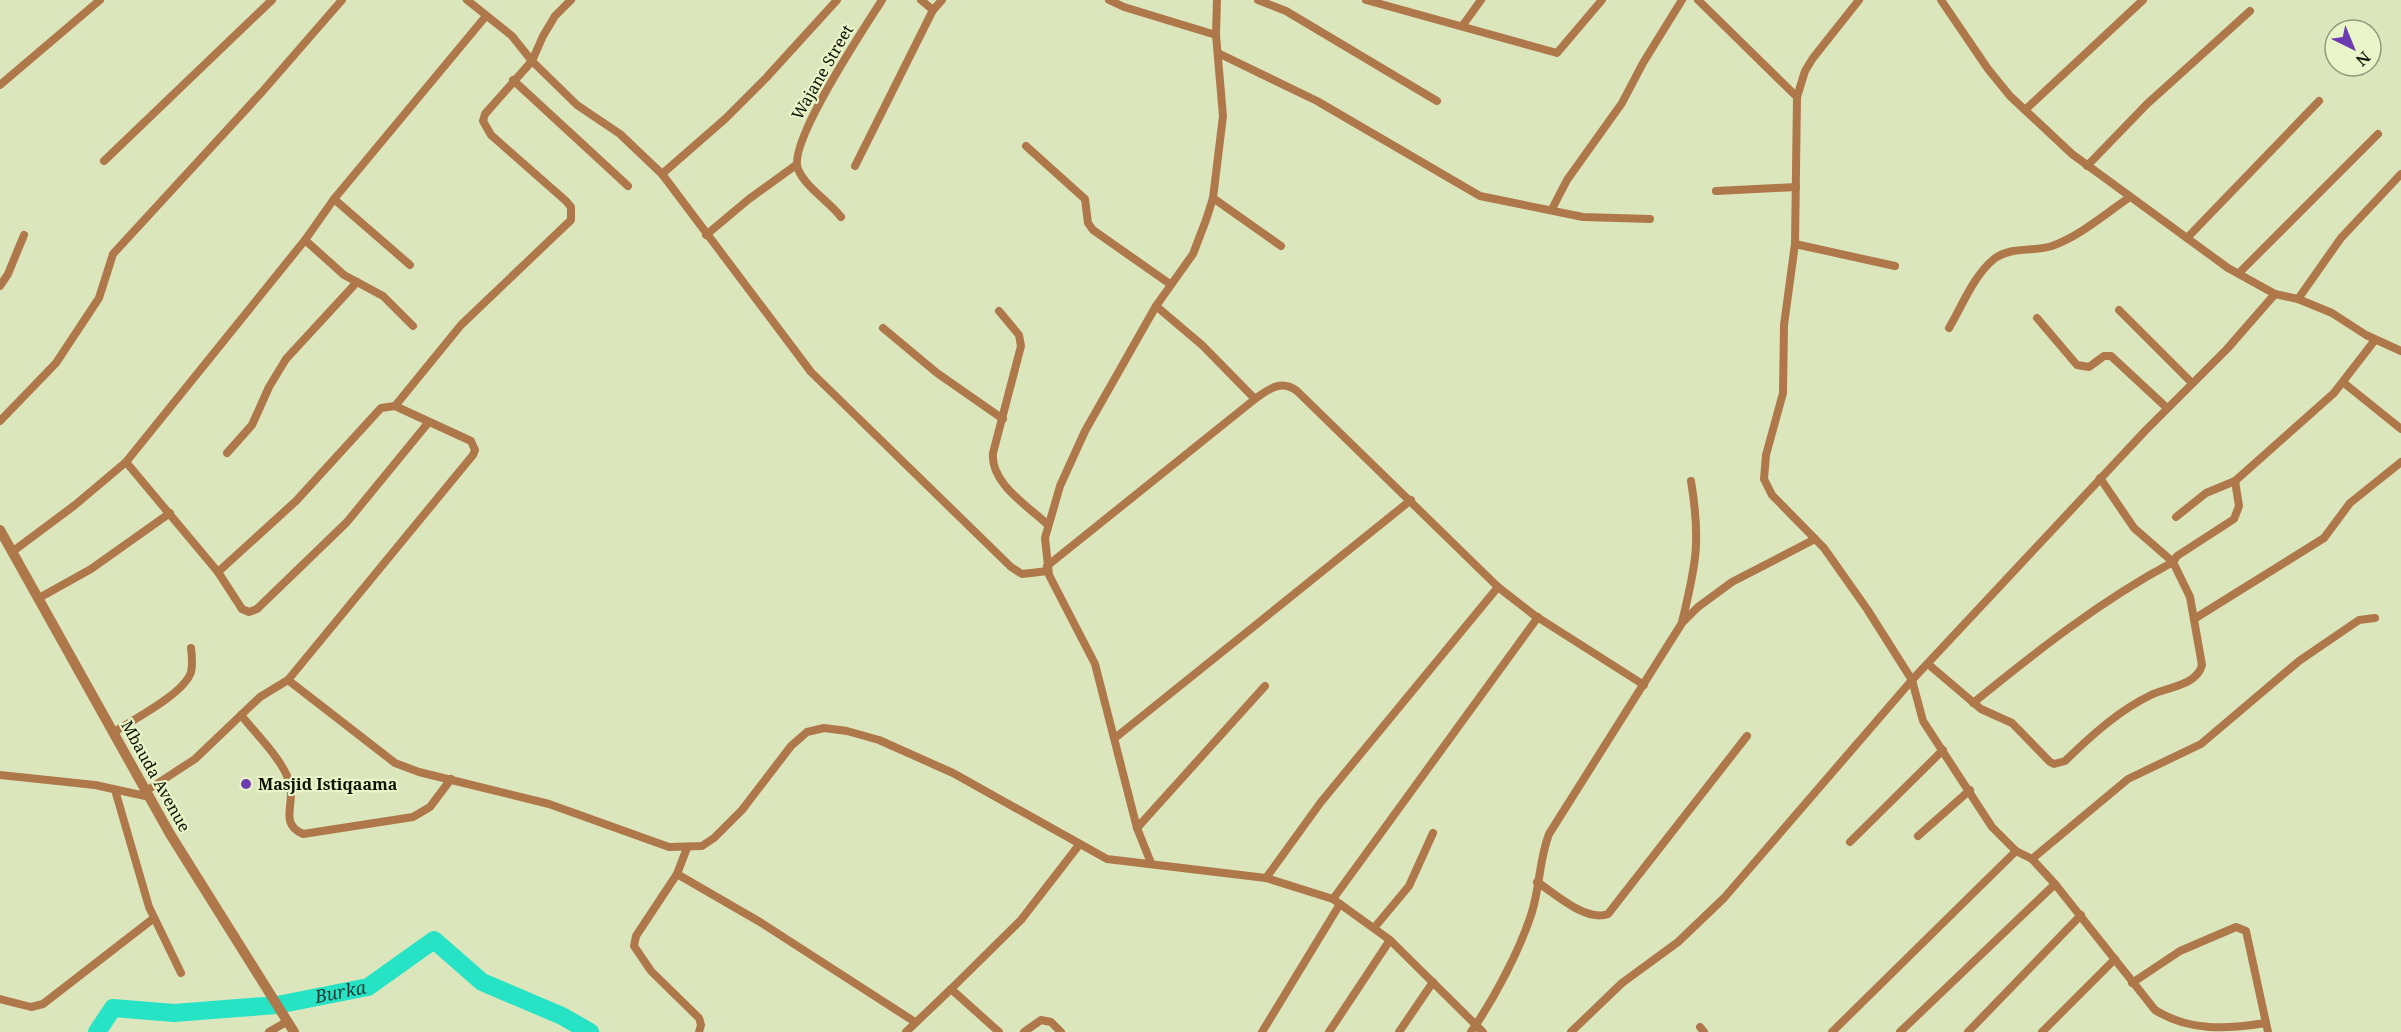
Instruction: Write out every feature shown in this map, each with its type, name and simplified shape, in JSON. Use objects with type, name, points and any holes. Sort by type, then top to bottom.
[{"type":"street","points":[[0,85],[100,0]]},
{"type":"street","points":[[104,161],[272,0]]},
{"type":"street","points":[[0,421],[56,363],[99,298],[113,254],[342,0]]},
{"type":"street","points":[[467,0],[519,42],[532,62],[577,105],[620,134],[662,174],[785,341],[826,388],[1011,567],[1022,574],[1048,568],[1255,399],[1275,386],[1292,387],[1411,500],[1498,587],[1538,617],[1644,685]]},
{"type":"street","points":[[395,405],[469,316],[571,220],[571,207],[566,201],[484,127],[485,114],[513,80],[532,62],[549,26],[571,0]]},
{"type":"street","points":[[662,174],[758,87],[807,36],[837,0]]},
{"type":"street","name":"Wajane Street","points":[[796,165],[804,133],[817,108],[882,0]]},
{"type":"street","points":[[921,0],[933,10]]},
{"type":"street","points":[[855,166],[933,10],[942,0]]},
{"type":"street","points":[[1109,0],[1126,3],[1216,34]]},
{"type":"street","points":[[1151,863],[1137,828],[1115,738],[1089,649],[1048,568],[1044,549],[1048,525],[1060,486],[1085,430],[1156,306],[1192,254],[1213,198],[1223,116],[1216,34],[1217,0]]},
{"type":"street","points":[[1258,0],[1286,11],[1437,101]]},
{"type":"street","points":[[1370,0],[1557,53],[1602,0]]},
{"type":"street","points":[[1463,25],[1481,0]]},
{"type":"street","points":[[1551,209],[1577,165],[1622,103],[1643,63],[1682,0]]},
{"type":"street","points":[[1698,0],[1797,97]]},
{"type":"street","points":[[1859,0],[1813,58],[1805,71],[1797,97],[1795,244],[1784,325],[1783,393],[1766,454],[1764,479],[1772,495],[1815,539],[1867,609],[1912,680],[1923,721],[1992,827],[2016,851],[2032,859],[2055,884],[2081,915],[2132,983],[2151,1006],[2166,1016],[2219,1029],[2267,1028],[2246,931],[2242,928],[2236,927],[2180,951],[2132,983]]},
{"type":"street","points":[[1941,0],[1988,69],[2025,110],[2087,166],[2239,273],[2275,294],[2298,299],[2347,320],[2375,340],[2401,351]]},
{"type":"street","points":[[2025,110],[2143,0]]},
{"type":"street","points":[[2087,166],[2147,104],[2250,11]]},
{"type":"street","points":[[12,552],[75,505],[126,462],[305,240],[334,199],[486,16]]},
{"type":"street","points":[[1218,53],[1317,101],[1480,196],[1583,217],[1650,219]]},
{"type":"street","points":[[513,80],[628,186]]},
{"type":"street","points":[[2187,238],[2319,101]]},
{"type":"street","points":[[2239,273],[2378,134]]},
{"type":"street","points":[[1026,146],[1085,199],[1088,223],[1093,230],[1170,284]]},
{"type":"street","points":[[706,235],[749,199],[796,165],[803,177],[841,217]]},
{"type":"street","points":[[2298,299],[2340,238],[2401,174]]},
{"type":"street","points":[[1716,191],[1796,187]]},
{"type":"street","points":[[1949,328],[1979,278],[1995,258],[2010,251],[2042,249],[2066,240],[2130,197]]},
{"type":"street","points":[[1213,198],[1281,246]]},
{"type":"street","points":[[334,199],[410,265]]},
{"type":"street","points":[[0,286],[8,274],[24,235]]},
{"type":"street","points":[[305,240],[339,271],[383,296],[413,326]]},
{"type":"street","points":[[1795,244],[1895,266]]},
{"type":"street","points":[[226,453],[252,425],[269,387],[286,359],[357,282]]},
{"type":"street","points":[[1571,1032],[1622,983],[1678,942],[1724,898],[1912,680],[2100,478],[2227,349],[2275,294]]},
{"type":"street","points":[[1156,306],[1202,345],[1255,399]]},
{"type":"street","points":[[2119,310],[2192,383]]},
{"type":"street","points":[[999,311],[1016,330],[1021,340],[993,453],[994,470],[1003,483],[1048,525]]},
{"type":"street","points":[[2037,318],[2077,365],[2089,367],[2104,356],[2111,356],[2167,408]]},
{"type":"street","points":[[883,328],[937,372],[1003,419]]},
{"type":"street","points":[[2176,517],[2206,493],[2235,481],[2344,384],[2375,340]]},
{"type":"street","points":[[2344,384],[2401,429]]},
{"type":"street","points":[[0,775],[148,794],[195,759],[267,692],[288,680],[473,455],[475,450],[471,441],[428,423],[395,405],[386,405],[377,411],[296,501],[218,572]]},
{"type":"street","points":[[126,462],[218,572],[242,609],[249,612],[257,609],[347,522],[428,423]]},
{"type":"street","points":[[2194,619],[2324,538],[2350,503],[2401,462]]},
{"type":"street","points":[[1928,664],[1973,703],[2007,720],[2050,762],[2060,764],[2122,711],[2141,700],[2196,677],[2202,665],[2188,589],[2173,562],[2134,528],[2100,478]]},
{"type":"street","points":[[1682,623],[1698,553],[1698,518],[1691,481]]},
{"type":"street","points":[[1973,703],[2069,627],[2133,583],[2173,562],[2176,556],[2235,519],[2239,506],[2235,481]]},
{"type":"street","points":[[1115,738],[1411,500]]},
{"type":"street","points":[[39,598],[91,569],[170,513]]},
{"type":"street","name":"Mbauda Avenue","points":[[0,530],[148,794],[294,1032]]},
{"type":"street","points":[[1473,1028],[1508,967],[1532,911],[1544,846],[1556,821],[1644,685],[1670,638],[1698,607],[1732,582],[1815,539]]},
{"type":"street","points":[[1266,878],[1321,802],[1498,587]]},
{"type":"street","points":[[1262,1032],[1336,902],[1538,617]]},
{"type":"street","points":[[2032,859],[2128,779],[2201,744],[2299,661],[2359,620],[2375,618]]},
{"type":"street","points":[[114,732],[164,699],[185,682],[191,674],[191,648]]},
{"type":"street","points":[[288,680],[395,763],[549,804],[669,847],[702,846],[714,838],[742,810],[791,746],[807,732],[824,728],[879,740],[953,772],[1107,859],[1266,878],[1336,902],[1390,940],[1433,982],[1473,1028],[1483,1032]]},
{"type":"street","points":[[1137,828],[1265,686]]},
{"type":"street","points":[[241,715],[288,778],[292,797],[289,821],[294,830],[303,834],[413,817],[430,807],[451,779]]},
{"type":"street","points":[[1537,882],[1589,915],[1608,914],[1747,736]]},
{"type":"street","points":[[1850,842],[1943,750]]},
{"type":"street","points":[[115,790],[154,918],[181,973]]},
{"type":"street","points":[[1918,836],[1970,790]]},
{"type":"street","points":[[1374,928],[1409,886],[1433,833]]},
{"type":"street","points":[[906,1032],[1021,920],[1079,845]]},
{"type":"street","points":[[687,848],[676,874],[636,936],[634,946],[651,971],[699,1018],[701,1025],[699,1032]]},
{"type":"street","points":[[1832,1032],[2016,851]]},
{"type":"street","points":[[676,874],[760,922],[915,1022]]},
{"type":"street","points":[[1900,1032],[2055,884]]},
{"type":"street","points":[[1968,1032],[2081,915]]},
{"type":"street","points":[[0,999],[31,1007],[43,1004],[154,918]]},
{"type":"street","points":[[1329,1032],[1390,940]]},
{"type":"street","points":[[2042,1032],[2115,959]]},
{"type":"street","points":[[1399,1032],[1433,982]]},
{"type":"street","points":[[951,990],[999,1032]]},
{"type":"street","points":[[1024,1032],[1041,1020],[1051,1022],[1061,1032]]},
{"type":"street","points":[[269,1032],[288,1021]]},
{"type":"waterway","name":"Burka","points":[[97,1032],[113,1008],[174,1013],[277,1005],[368,987],[434,940],[482,982],[562,1016],[590,1032]]},
{"type":"place","name":"Masjid Istiqaama","points":[[246,784]]}]
